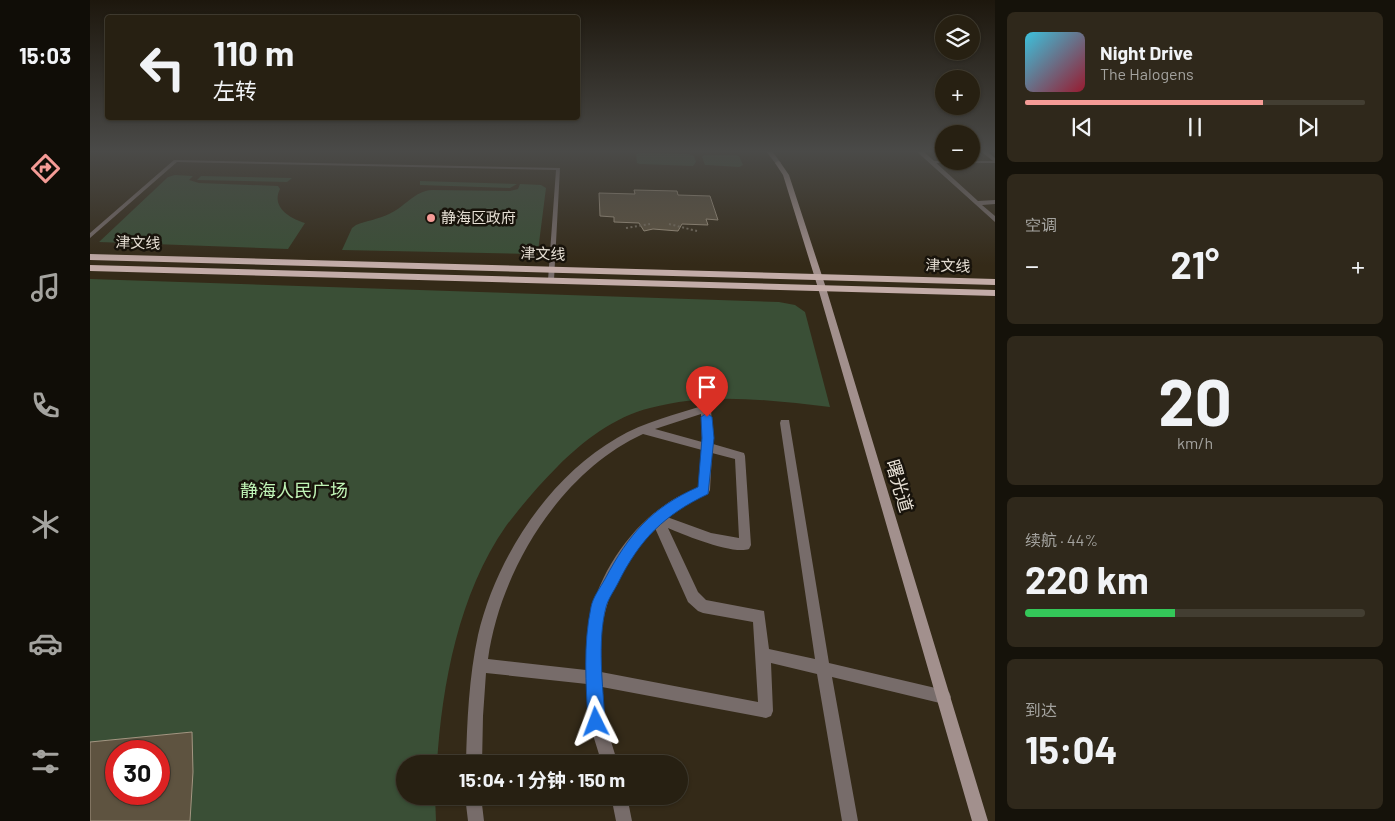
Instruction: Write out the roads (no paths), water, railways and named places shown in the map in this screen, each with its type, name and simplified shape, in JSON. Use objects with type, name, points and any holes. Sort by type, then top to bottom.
[{"type":"main road","name":"津文线","points":[[90,257],[552,270],[995,293]]},
{"type":"main road","name":"津文线","points":[[90,268],[551,280],[820,283],[995,282]]},
{"type":"street","name":"曙光道","points":[[790,188],[980,821]]},
{"type":"street","points":[[960,188],[995,220]]},
{"type":"street","points":[[976,203],[995,202]]},
{"type":"street","points":[[474,755],[475,705],[486,634],[497,598],[510,566],[523,542],[552,502],[573,478],[612,446],[642,430],[706,409],[707,447],[704,490],[679,501],[657,518],[622,560],[599,605],[592,655],[596,722],[607,755]]},
{"type":"street","points":[[785,423],[823,668],[850,821]]},
{"type":"street","points":[[642,430],[740,456],[745,545],[729,543],[689,532],[657,518]]},
{"type":"street","points":[[482,665],[594,678],[766,711],[759,616],[703,606],[692,597],[657,518]]},
{"type":"street","points":[[763,654],[944,697]]},
{"type":"street","points":[[475,805],[476,821]]},
{"type":"street","points":[[620,805],[624,821]]},
{"type":"lane","points":[[90,236],[145,188]]},
{"type":"lane","points":[[551,280],[557,188]]},
{"type":"place","name":"静海区政府","points":[[431,218]]},
{"type":"park label","name":"静海人民广场","points":[[294,491]]}]
